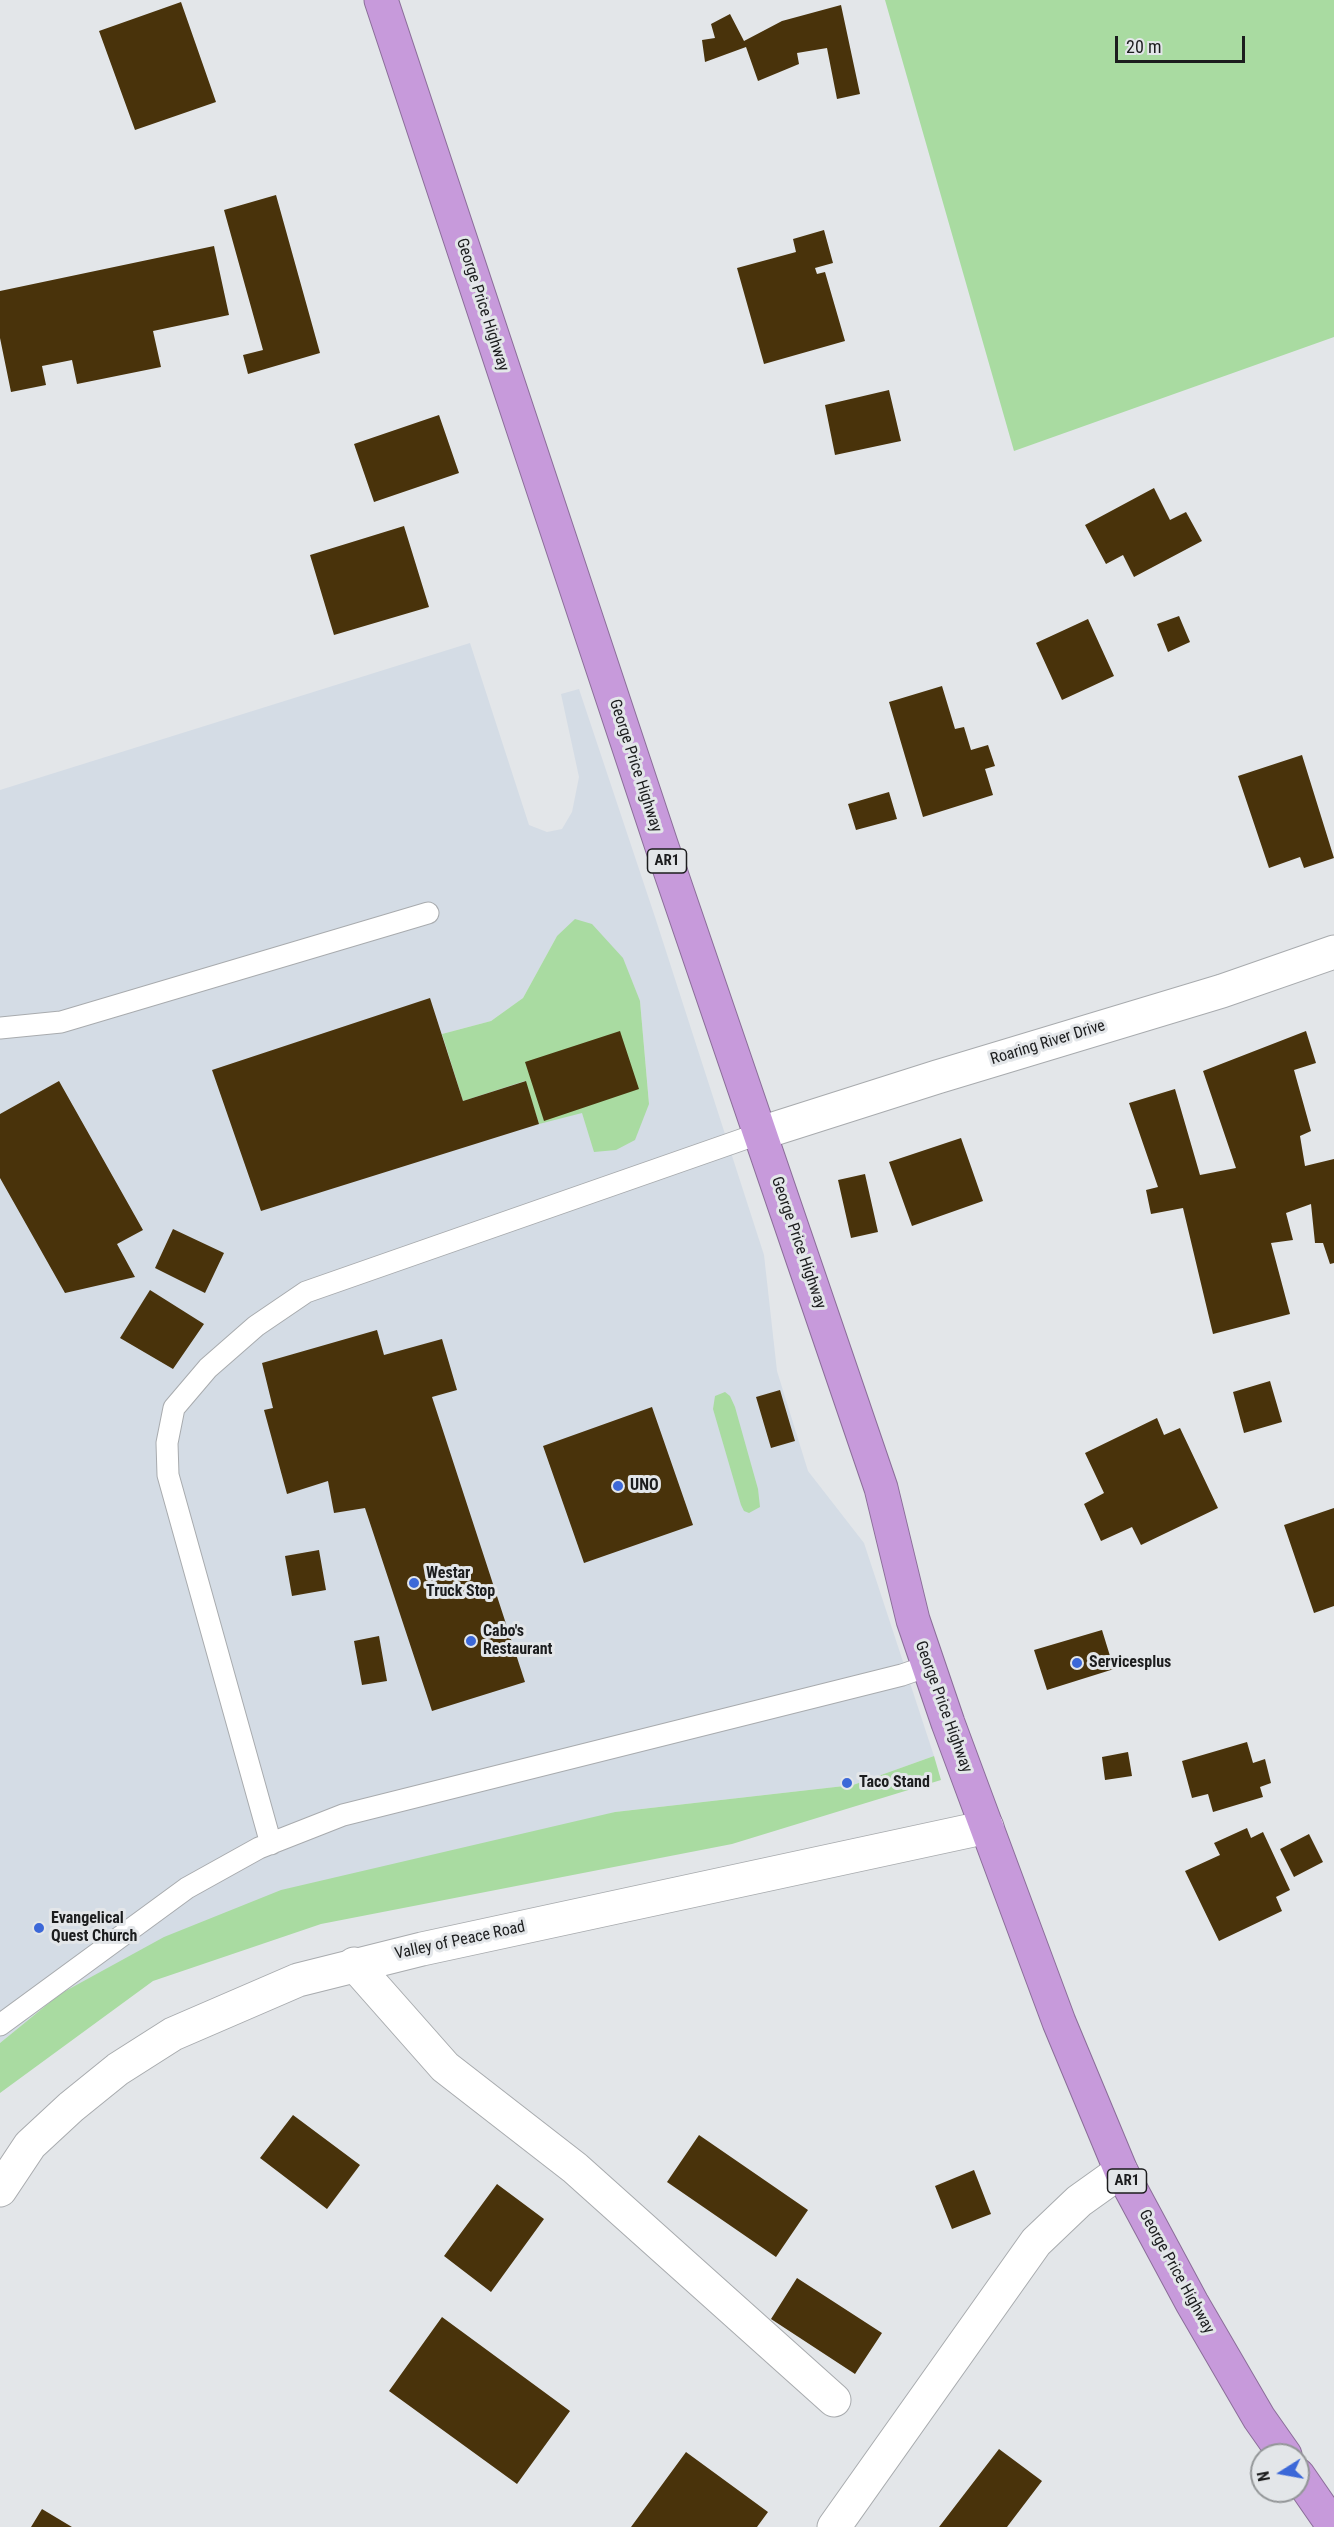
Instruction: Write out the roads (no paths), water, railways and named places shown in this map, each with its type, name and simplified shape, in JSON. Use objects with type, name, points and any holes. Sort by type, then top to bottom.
[{"type":"highway","name":"George Price Highway","points":[[381,0],[661,844],[881,1488],[913,1620],[987,1827],[1059,2022],[1121,2171],[1192,2303],[1259,2418],[1277,2443]]},
{"type":"highway","points":[[1310,2492],[1334,2527]]},
{"type":"street","name":"Roaring River Drive","points":[[761,1133],[926,1080],[1222,991],[1334,952]]},
{"type":"street","name":"Valley of Peace Road","points":[[0,2190],[30,2145],[71,2107],[118,2069],[173,2034],[298,1980],[354,1964],[987,1827]]},
{"type":"street","points":[[354,1964],[445,2067],[575,2168],[834,2400]]},
{"type":"street","points":[[834,2527],[1036,2242],[1079,2201],[1121,2171]]},
{"type":"lane","points":[[0,1028],[61,1022],[428,913]]},
{"type":"lane","points":[[271,1844],[168,1474],[167,1443],[174,1408],[208,1368],[248,1333],[306,1292],[761,1133]]},
{"type":"lane","points":[[0,2025],[187,1888],[271,1844],[343,1815],[928,1666]]},
{"type":"place","name":"UNO","points":[[618,1486]]},
{"type":"place","name":"Westar Truck Stop","points":[[414,1583]]},
{"type":"place","name":"Cabo's Restaurant","points":[[471,1641]]},
{"type":"place","name":"Servicesplus","points":[[1077,1663]]},
{"type":"place","name":"Taco Stand","points":[[847,1783]]},
{"type":"place","name":"Evangelical Quest Church","points":[[39,1928]]}]
